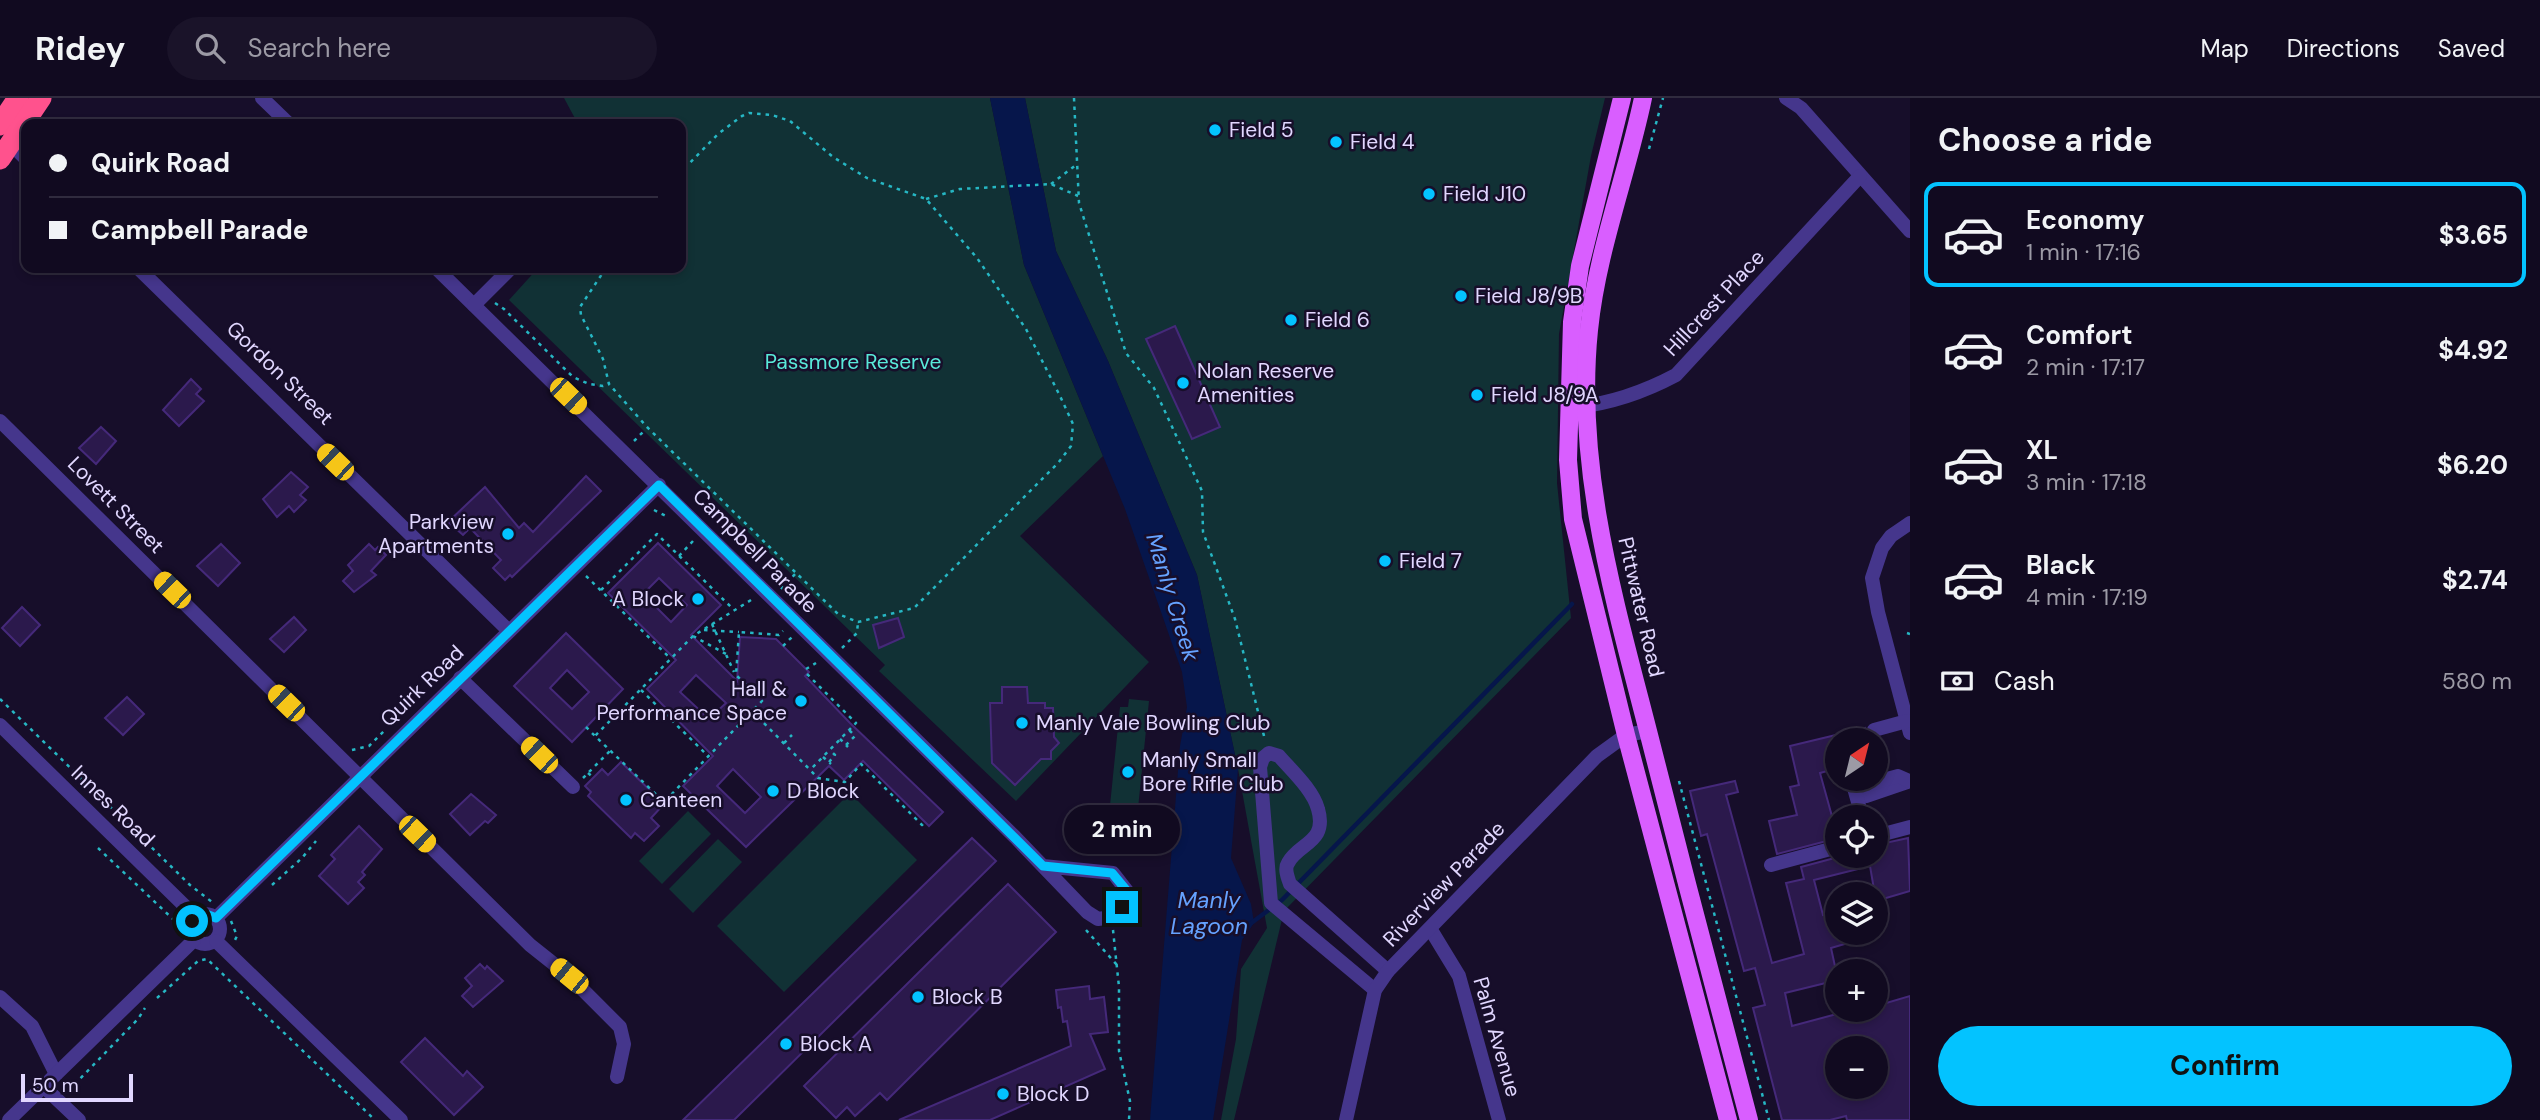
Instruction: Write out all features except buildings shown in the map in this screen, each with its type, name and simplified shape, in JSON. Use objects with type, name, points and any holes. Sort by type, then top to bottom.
[{"type":"highway","points":[[0,125],[18,98]]},
{"type":"highway","points":[[28,119],[41,98]]},
{"type":"highway","points":[[9,149],[21,130]]},
{"type":"main road","points":[[1622,98],[1580,266],[1572,322],[1568,460],[1573,519],[1626,735],[1728,1120]]},
{"type":"main road","name":"Pittwater Road","points":[[1643,98],[1594,296],[1589,330],[1587,406],[1592,492],[1618,616],[1749,1120]]},
{"type":"street","points":[[262,98],[284,119]]},
{"type":"street","points":[[1786,98],[1801,108],[1910,231]]},
{"type":"street","name":"Hillcrest Place","points":[[1568,407],[1608,403],[1647,390],[1676,375],[1860,176]]},
{"type":"street","name":"Gordon Street","points":[[143,273],[509,631]]},
{"type":"street","name":"Campbell Parade","points":[[443,273],[479,300],[659,485],[1087,912],[1098,919],[1112,917]]},
{"type":"street","points":[[479,300],[506,273]]},
{"type":"street","name":"Lovett Street","points":[[0,421],[530,944],[569,976],[620,1027],[624,1044],[617,1077]]},
{"type":"street","name":"Quirk Road","points":[[219,909],[659,485]]},
{"type":"street","points":[[1888,729],[1908,727],[1878,612],[1872,578],[1887,542],[1905,524],[1910,523]]},
{"type":"street","points":[[460,678],[573,787]]},
{"type":"street","name":"Innes Road","points":[[0,725],[196,917]]},
{"type":"street","name":"Riverview Parade","points":[[1346,1120],[1375,990],[1388,971],[1431,930],[1597,756],[1626,735],[1648,731]]},
{"type":"street","points":[[1375,990],[1275,907],[1260,767],[1263,758],[1269,753],[1279,756],[1318,808],[1320,823],[1316,835],[1288,862],[1286,872],[1294,888],[1388,971]]},
{"type":"street","points":[[1859,805],[1854,788],[1898,776],[1909,781]]},
{"type":"street","points":[[1866,796],[1909,781]]},
{"type":"street","points":[[1888,833],[1910,827]]},
{"type":"street","points":[[1770,865],[1825,850]]},
{"type":"street","points":[[1043,866],[1112,873],[1127,891],[1122,907],[1112,917]]},
{"type":"street","points":[[221,945],[219,909],[196,917],[190,931],[194,940],[221,945],[401,1120]]},
{"type":"street","name":"Palm Avenue","points":[[1431,930],[1459,976],[1499,1120]]},
{"type":"street","points":[[0,1112],[9,1120],[194,940]]},
{"type":"street","points":[[0,997],[32,1026],[57,1074]]},
{"type":"street","points":[[44,1087],[79,1120]]},
{"type":"path","points":[[1073,98],[1078,196],[1126,353],[1154,388],[1202,491],[1203,532],[1235,619],[1269,753]]},
{"type":"path","points":[[1646,160],[1663,98]]},
{"type":"path","points":[[603,273],[580,307],[603,359],[609,384],[647,428],[838,614],[858,622],[914,608],[1049,472],[1071,446],[1073,424],[1026,329],[977,258],[926,199],[867,178],[833,157],[790,121],[772,115],[749,113],[742,116],[718,134],[686,167]]},
{"type":"path","points":[[1051,184],[1076,165]]},
{"type":"path","points":[[926,199],[960,189],[1051,184],[1078,196]]},
{"type":"path","points":[[479,300],[504,309],[573,377],[589,384],[609,384]]},
{"type":"path","points":[[651,510],[657,509],[669,520]]},
{"type":"path","points":[[679,556],[704,530]]},
{"type":"path","points":[[601,590],[657,534],[733,610]]},
{"type":"path","points":[[685,534],[693,541]]},
{"type":"path","points":[[596,736],[693,636],[750,599],[762,609],[796,573]]},
{"type":"path","points":[[586,576],[671,659]]},
{"type":"path","points":[[703,630],[779,635],[794,619]]},
{"type":"path","points":[[833,657],[857,633],[858,622]]},
{"type":"path","points":[[712,624],[736,675],[762,701]]},
{"type":"path","points":[[736,675],[739,632]]},
{"type":"path","points":[[693,636],[726,654]]},
{"type":"path","points":[[807,674],[856,723],[810,770]]},
{"type":"path","points":[[641,690],[708,757]]},
{"type":"path","points":[[586,727],[664,802],[766,696]]},
{"type":"path","points":[[0,699],[190,885],[234,924],[237,936],[221,945],[213,963]]},
{"type":"path","points":[[752,711],[818,778],[845,782],[862,764],[882,782],[897,802],[922,825],[925,822]]},
{"type":"path","points":[[840,739],[847,746],[855,736],[849,730]]},
{"type":"path","points":[[781,742],[792,735]]},
{"type":"path","points":[[573,787],[611,750]]},
{"type":"path","points":[[823,757],[830,763],[835,755],[830,750]]},
{"type":"path","points":[[588,773],[594,778]]},
{"type":"path","points":[[1679,782],[1769,1120]]},
{"type":"path","points":[[897,802],[901,798]]},
{"type":"path","points":[[98,848],[176,922],[180,931],[178,935]]},
{"type":"path","points":[[1112,917],[1119,986],[1119,1051],[1130,1101],[1129,1120]]},
{"type":"path","points":[[71,1094],[73,1086],[138,1019],[149,1001],[164,994],[202,958],[213,963],[375,1120]]},
{"type":"green space","name":"Passmore Reserve","points":[[564,98],[990,98],[1024,265],[1103,456],[1020,536],[1149,662],[1016,801],[879,671],[885,665],[509,300],[533,273],[686,273],[686,119],[575,119]]},
{"type":"green space","points":[[1025,98],[1605,98],[1591,156],[1559,334],[1557,483],[1571,618],[1284,911],[1234,1120],[1221,1120],[1236,1039],[1241,969],[1267,928],[1238,769],[1197,575],[1108,361],[1056,251]]},
{"type":"green space","name":"Manly Small Bore Rifle Club","points":[[1129,699],[1149,701],[1135,838],[1107,835],[1120,707],[1128,707]]},
{"type":"green space","points":[[850,793],[917,860],[784,992],[717,926]]},
{"type":"green space","points":[[688,811],[711,834],[662,884],[639,861]]},
{"type":"green space","points":[[718,839],[742,862],[693,913],[669,889]]},
{"type":"water","name":"Manly Lagoon","points":[[990,98],[1025,98],[1056,251],[1108,361],[1197,575],[1238,769],[1231,858],[1251,904],[1254,923],[1242,940],[1213,1120],[1150,1120],[1180,746],[1187,707],[1182,672],[1125,509],[1024,265]]},
{"type":"waterway","points":[[1250,924],[1282,900],[1572,604]]},
{"type":"place","name":"Field 5","points":[[1215,130]]},
{"type":"place","name":"Field 4","points":[[1336,142]]},
{"type":"place","name":"Field J10","points":[[1429,194]]},
{"type":"place","name":"Field J8/9B","points":[[1461,296]]},
{"type":"place","name":"Field 6","points":[[1291,320]]},
{"type":"place","name":"Nolan Reserve Amenities","points":[[1183,383]]},
{"type":"place","name":"Field J8/9A","points":[[1477,395]]},
{"type":"place","name":"Parkview Apartments","points":[[508,534]]},
{"type":"place","name":"Field 7","points":[[1385,561]]},
{"type":"place","name":"A Block","points":[[698,599]]},
{"type":"place","name":"Hall & Performance Space","points":[[801,701]]},
{"type":"place","name":"Manly Vale Bowling Club","points":[[1022,723]]},
{"type":"place","name":"Manly Small Bore Rifle Club","points":[[1128,772]]},
{"type":"place","name":"D Block","points":[[773,791]]},
{"type":"place","name":"Canteen","points":[[626,800]]},
{"type":"place","name":"Block B","points":[[918,997]]},
{"type":"place","name":"Block A","points":[[786,1044]]},
{"type":"place","name":"Block D","points":[[1003,1094]]},
{"type":"route","points":[[192,921],[201,914],[216,918],[659,485],[1043,866],[1112,873],[1127,891],[1122,907]]},
{"type":"water label","name":"Manly Creek","points":[[1173,597]]}]
